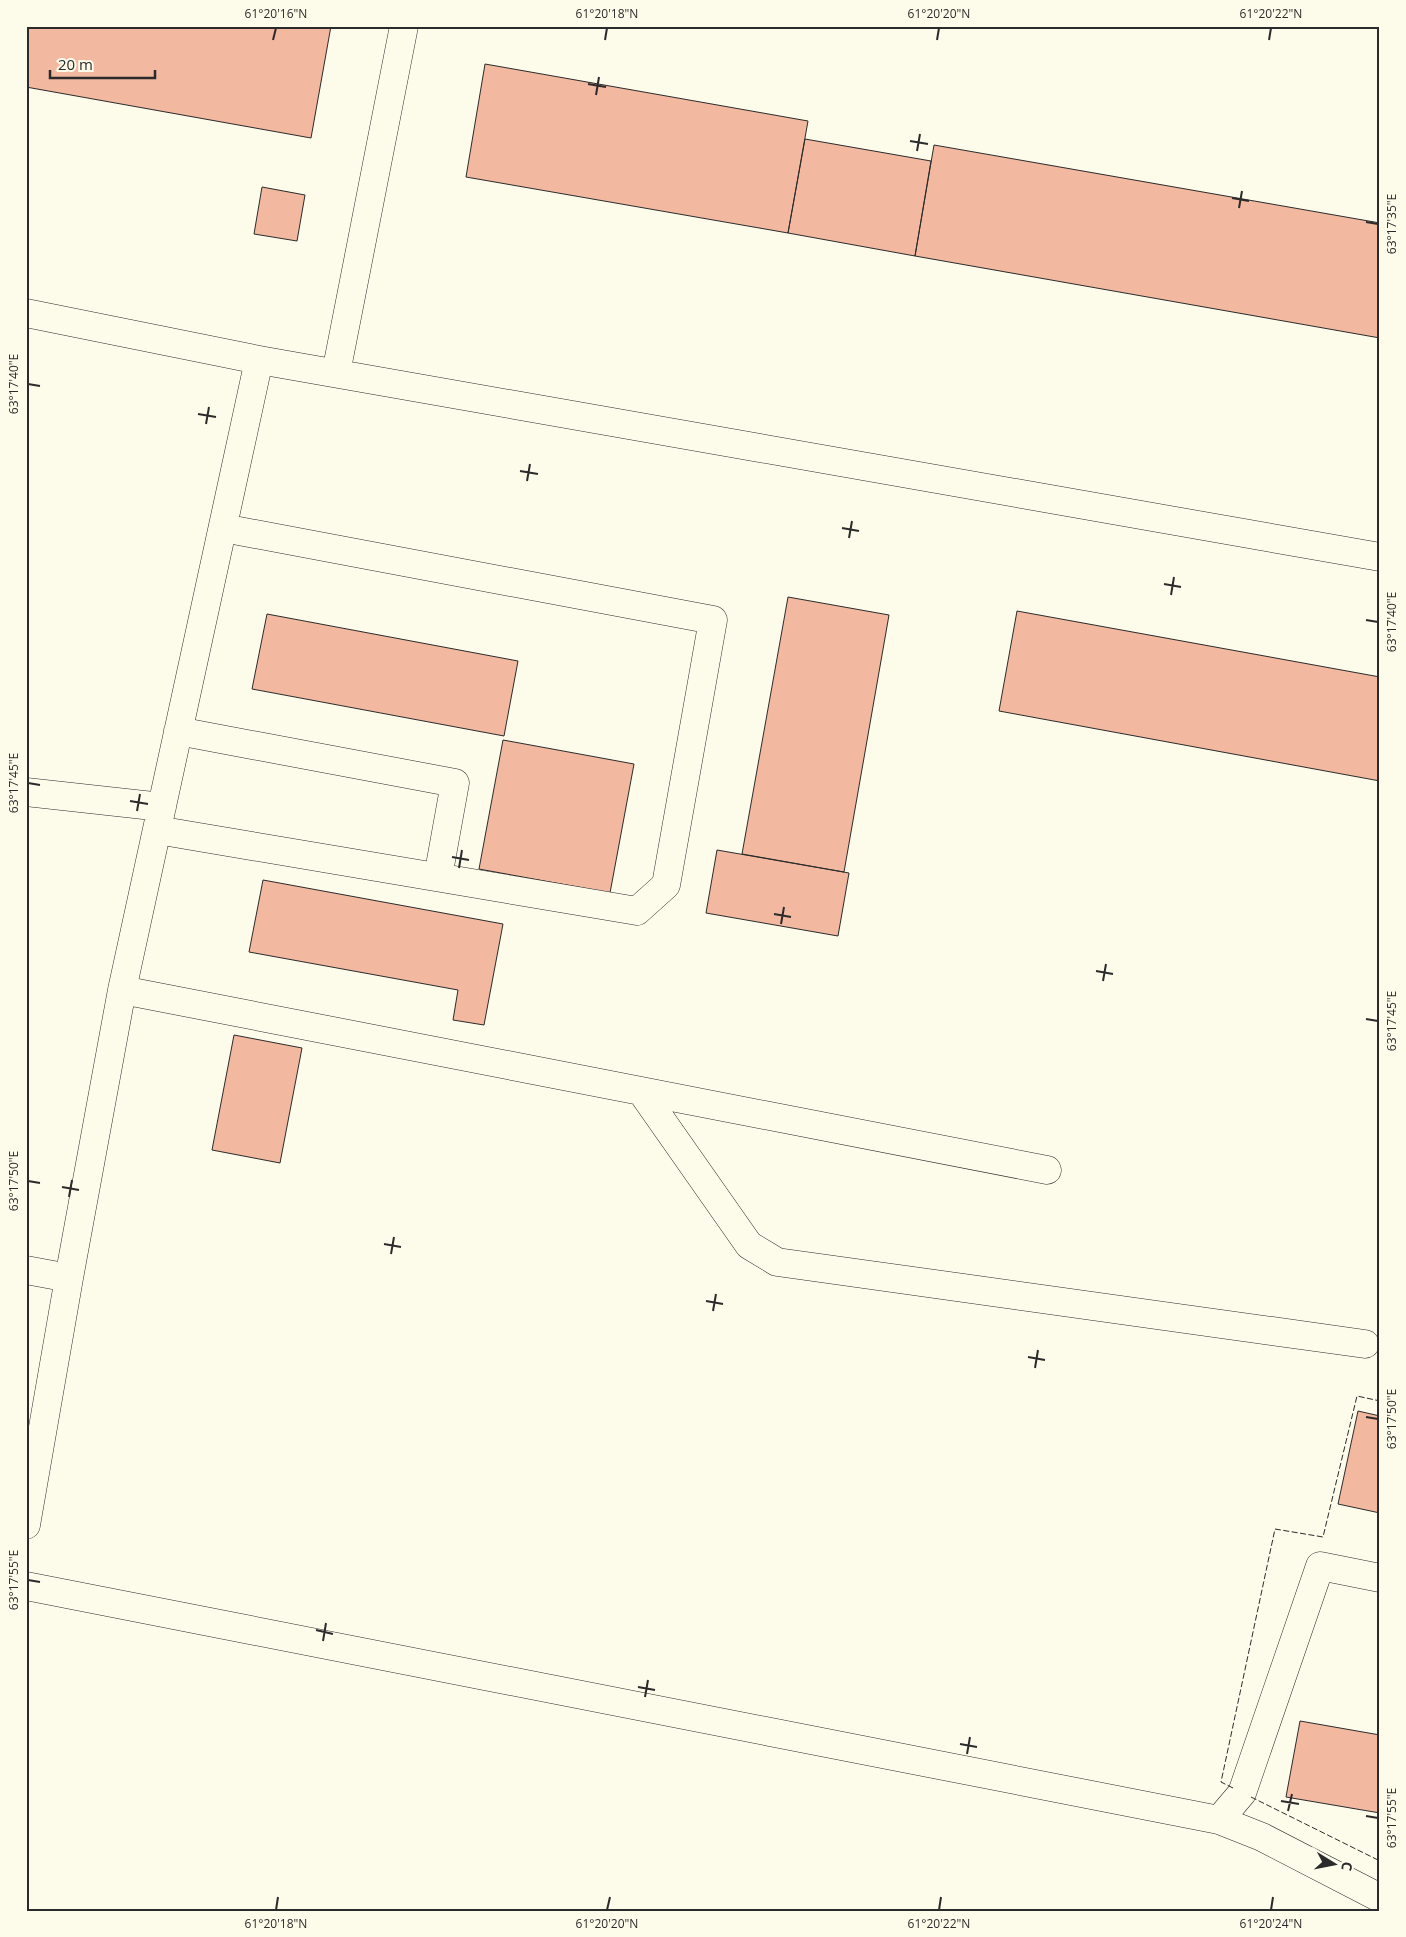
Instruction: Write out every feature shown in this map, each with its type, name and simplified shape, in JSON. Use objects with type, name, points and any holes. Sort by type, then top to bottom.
[{"type":"lane","points":[[336,373],[404,26]]},
{"type":"lane","points":[[26,313],[259,360],[1380,557]]},
{"type":"lane","points":[[26,1525],[122,990],[259,360]]},
{"type":"lane","points":[[26,792],[438,877],[637,910],[666,885],[713,620],[223,528]]},
{"type":"lane","points":[[178,732],[455,783],[438,877]]},
{"type":"lane","points":[[122,990],[1047,1170]]},
{"type":"lane","points":[[641,1091],[749,1245],[776,1262],[1365,1344]]},
{"type":"lane","points":[[26,1270],[69,1278]]},
{"type":"lane","points":[[1219,1820],[1242,1793],[1320,1566],[1380,1578]]},
{"type":"lane","points":[[26,1586],[1219,1820],[1262,1837],[1380,1898]]},
{"type":"building","points":[[26,26],[331,26],[311,138],[26,87]]},
{"type":"building","points":[[485,64],[808,121],[788,233],[466,177]]},
{"type":"building","points":[[805,139],[931,161],[915,256],[788,233]]},
{"type":"building","points":[[934,145],[1380,223],[1380,338],[915,256]]},
{"type":"building","points":[[262,187],[305,195],[297,241],[254,234]]},
{"type":"building","points":[[788,597],[889,615],[844,872],[742,854]]},
{"type":"building","points":[[1017,611],[1380,677],[1380,781],[999,711]]},
{"type":"building","points":[[267,614],[518,661],[504,736],[252,689]]},
{"type":"building","points":[[503,740],[634,764],[610,893],[479,869]]},
{"type":"building","points":[[717,850],[849,873],[838,936],[706,913]]},
{"type":"building","points":[[263,880],[503,924],[484,1025],[453,1020],[458,990],[249,952]]},
{"type":"building","points":[[234,1035],[302,1048],[280,1163],[212,1150]]},
{"type":"building","points":[[1358,1411],[1380,1416],[1380,1513],[1338,1504]]},
{"type":"building","points":[[1300,1721],[1380,1735],[1380,1813],[1286,1797]]},
{"type":"fence","points":[[1233,1788],[1221,1782],[1275,1529],[1323,1537],[1357,1396],[1380,1401]]},
{"type":"fence","points":[[1251,1797],[1380,1861]]}]
